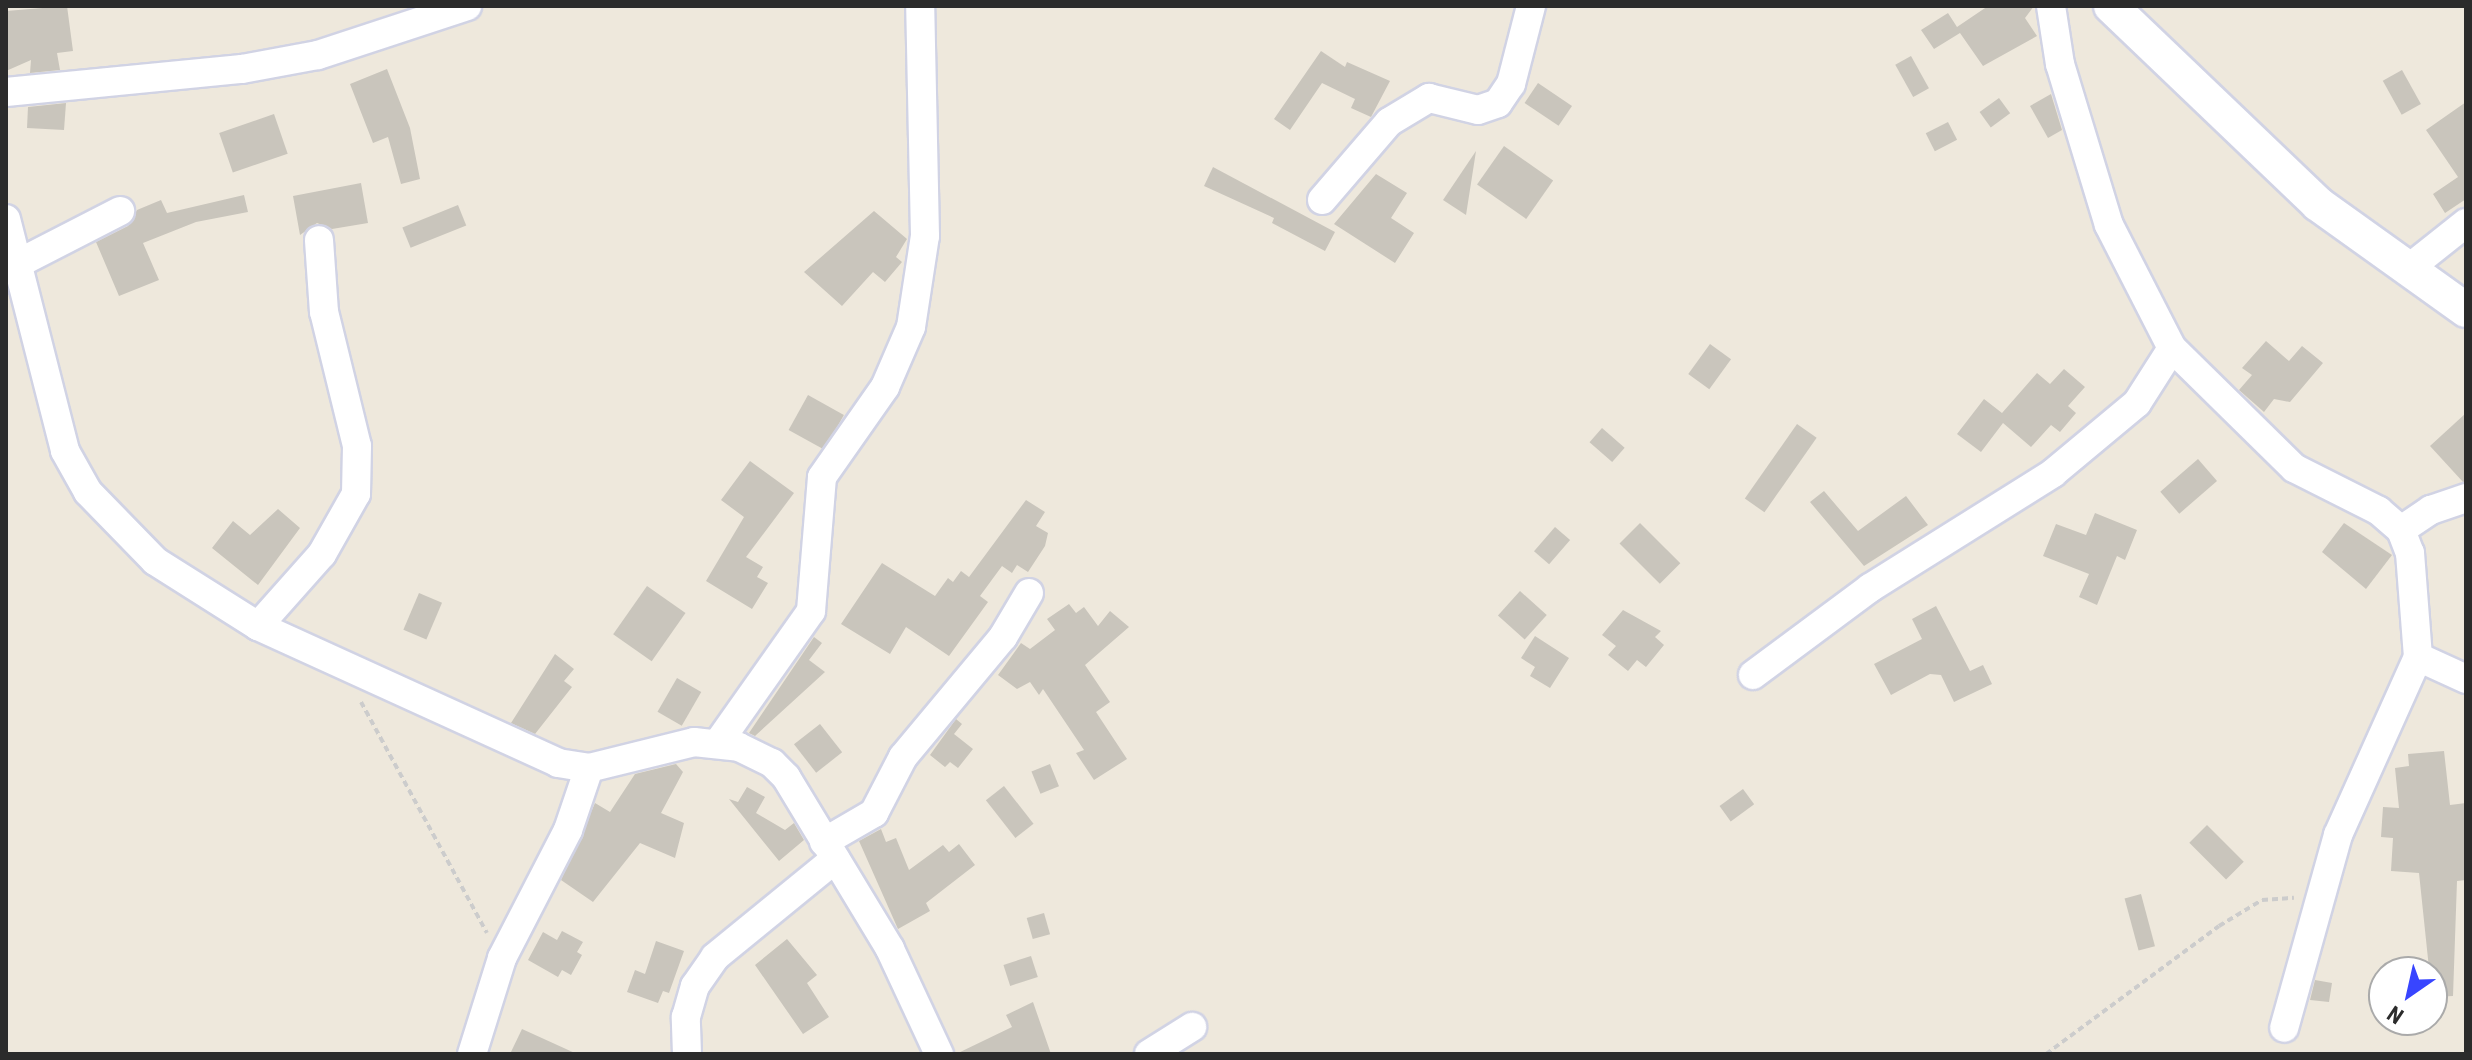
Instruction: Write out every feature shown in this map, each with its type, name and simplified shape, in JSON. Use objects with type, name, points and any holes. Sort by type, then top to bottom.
[{"type":"street","points":[[6,92],[86,79],[242,69],[318,55],[467,6]]},
{"type":"street","points":[[718,743],[811,611],[822,477],[885,387],[911,327],[925,236],[920,6]]},
{"type":"street","points":[[1322,200],[1389,122],[1429,98],[1478,110],[1498,103],[1511,84],[1531,6]]},
{"type":"street","points":[[2051,6],[2060,64],[2109,225],[2172,348],[2294,468],[2379,511],[2401,530],[2410,553],[2418,657],[2359,781],[2284,1028]]},
{"type":"street","points":[[2111,6],[2318,204],[2466,310]]},
{"type":"street","points":[[17,264],[120,211]]},
{"type":"street","points":[[6,219],[53,421],[88,492],[155,561],[258,626],[330,657],[514,747],[589,768],[668,744],[718,743],[758,755],[779,770],[890,949],[939,1054]]},
{"type":"street","points":[[2408,269],[2466,223]]},
{"type":"street","points":[[258,626],[322,554],[356,494],[357,446],[324,312],[319,240]]},
{"type":"street","points":[[1753,675],[1870,588],[2064,465],[2137,403],[2172,348]]},
{"type":"street","points":[[2401,530],[2431,510],[2466,498]]},
{"type":"street","points":[[687,1054],[686,1017],[695,986],[715,957],[874,813],[903,757],[1003,637],[1029,593]]},
{"type":"street","points":[[2418,657],[2466,679]]},
{"type":"street","points":[[472,1054],[502,958],[568,830],[589,768]]},
{"type":"street","points":[[1149,1054],[1192,1027]]},
{"type":"path","points":[[330,657],[396,759],[502,958]]},
{"type":"path","points":[[2046,1054],[2192,943],[2262,900],[2290,897],[2322,906]]},
{"type":"building","points":[[67,6],[73,51],[57,53],[60,70],[30,73],[31,60],[6,71],[6,11]]},
{"type":"building","points":[[1988,6],[2034,6],[2025,18],[2037,36],[1983,66],[1960,33],[1934,49],[1921,30],[1948,13],[1957,27]]},
{"type":"building","points":[[1321,51],[1345,67],[1347,62],[1390,81],[1371,117],[1351,108],[1355,99],[1322,83],[1290,130],[1274,119]]},
{"type":"building","points":[[1911,56],[1929,88],[1913,97],[1895,65]]},
{"type":"building","points":[[387,69],[410,128],[420,179],[401,184],[388,137],[373,143],[350,84]]},
{"type":"building","points":[[2402,70],[2421,104],[2402,115],[2383,81]]},
{"type":"building","points":[[1538,83],[1572,106],[1559,126],[1525,103]]},
{"type":"building","points":[[2051,94],[2062,130],[2048,138],[2030,106]]},
{"type":"building","points":[[1999,98],[2010,113],[1991,127],[1980,112]]},
{"type":"building","points":[[2466,102],[2466,199],[2445,213],[2433,194],[2458,177],[2426,130]]},
{"type":"building","points":[[66,103],[64,130],[27,128],[28,107]]},
{"type":"building","points":[[274,114],[288,154],[233,173],[219,133]]},
{"type":"building","points":[[1948,122],[1957,140],[1935,151],[1926,133]]},
{"type":"building","points":[[1504,146],[1553,180],[1526,219],[1477,185]]},
{"type":"building","points":[[1476,151],[1466,215],[1443,200]]},
{"type":"building","points":[[1213,167],[1335,232],[1325,251],[1272,223],[1274,218],[1204,186]]},
{"type":"building","points":[[1376,174],[1407,193],[1391,218],[1414,233],[1395,263],[1334,224]]},
{"type":"building","points":[[361,183],[368,223],[332,229],[317,223],[300,235],[293,196]]},
{"type":"building","points":[[244,195],[248,212],[196,222],[143,243],[159,280],[119,296],[96,242],[128,226],[137,210],[161,200],[167,213]]},
{"type":"building","points":[[458,205],[466,225],[411,248],[402,227]]},
{"type":"building","points":[[874,211],[907,239],[896,257],[902,262],[885,282],[873,272],[842,306],[804,272]]},
{"type":"building","points":[[2266,341],[2289,361],[2302,346],[2323,363],[2290,402],[2274,399],[2264,412],[2239,390],[2252,375],[2242,368]]},
{"type":"building","points":[[1710,344],[1731,359],[1709,389],[1688,374]]},
{"type":"building","points":[[2064,369],[2085,387],[2068,406],[2076,413],[2060,432],[2051,425],[2031,447],[2003,423],[1981,452],[1957,434],[1984,399],[2002,413],[2037,373],[2050,384]]},
{"type":"building","points":[[808,395],[844,415],[824,450],[789,430]]},
{"type":"building","points":[[2466,413],[2466,481],[2463,482],[2430,446]]},
{"type":"building","points":[[1797,424],[1817,438],[1764,512],[1745,499]]},
{"type":"building","points":[[1602,428],[1625,448],[1612,462],[1590,442]]},
{"type":"building","points":[[2198,459],[2217,481],[2179,514],[2160,492]]},
{"type":"building","points":[[750,461],[794,493],[746,557],[763,567],[757,577],[768,583],[752,609],[706,581],[744,517],[721,500]]},
{"type":"building","points":[[1824,491],[1858,531],[1906,496],[1928,525],[1864,566],[1810,502]]},
{"type":"building","points":[[1026,500],[1045,512],[1036,526],[1048,533],[1045,546],[1028,572],[1017,565],[1012,573],[1002,566],[980,596],[988,602],[949,656],[906,627],[890,654],[841,624],[882,563],[935,596],[948,578],[953,582],[961,571],[969,577]]},
{"type":"building","points":[[278,509],[300,528],[258,585],[212,548],[233,521],[250,535]]},
{"type":"building","points":[[2095,513],[2137,530],[2125,560],[2117,556],[2097,605],[2079,597],[2089,574],[2043,556],[2056,524],[2086,535]]},
{"type":"building","points":[[1640,523],[1680,563],[1660,584],[1619,544]]},
{"type":"building","points":[[2344,523],[2392,555],[2366,589],[2322,552]]},
{"type":"building","points":[[1555,527],[1570,540],[1549,564],[1534,551]]},
{"type":"building","points":[[647,586],[686,613],[652,661],[613,634]]},
{"type":"building","points":[[1520,591],[1547,615],[1525,640],[1498,616]]},
{"type":"building","points":[[419,593],[442,603],[426,640],[403,630]]},
{"type":"building","points":[[1069,604],[1076,613],[1084,607],[1098,626],[1110,611],[1129,627],[1085,665],[1110,702],[1096,712],[1127,759],[1094,780],[1076,753],[1084,750],[1043,689],[1039,695],[1030,682],[1017,689],[998,675],[1021,643],[1030,649],[1055,630],[1047,619]]},
{"type":"building","points":[[1936,606],[1970,671],[1983,665],[1992,684],[1954,702],[1941,675],[1930,674],[1891,695],[1874,664],[1922,639],[1912,619]]},
{"type":"building","points":[[1623,610],[1661,631],[1655,637],[1664,645],[1646,667],[1637,660],[1628,671],[1608,655],[1616,646],[1602,635]]},
{"type":"building","points":[[1535,636],[1569,658],[1550,688],[1530,676],[1535,667],[1521,658]]},
{"type":"building","points":[[814,637],[822,643],[809,660],[825,672],[755,736],[749,733]]},
{"type":"building","points":[[555,654],[574,669],[564,681],[572,687],[535,734],[511,723]]},
{"type":"building","points":[[677,678],[701,692],[682,726],[658,712]]},
{"type":"building","points":[[956,719],[962,724],[954,734],[973,749],[958,768],[950,762],[945,767],[930,755]]},
{"type":"building","points":[[820,724],[842,752],[816,773],[794,744]]},
{"type":"building","points":[[2444,751],[2450,805],[2466,803],[2466,880],[2457,881],[2453,996],[2448,996],[2448,956],[2428,956],[2419,873],[2391,871],[2393,838],[2381,837],[2383,807],[2399,808],[2395,768],[2409,766],[2408,754]]},
{"type":"building","points":[[676,764],[683,772],[661,813],[684,823],[675,858],[640,843],[593,902],[561,880],[595,803],[610,812],[635,774]]},
{"type":"building","points":[[1050,764],[1059,786],[1040,794],[1031,771]]},
{"type":"building","points":[[1004,786],[1034,824],[1015,838],[986,800]]},
{"type":"building","points":[[747,787],[765,797],[756,813],[785,830],[794,823],[804,840],[779,861],[729,799],[738,802]]},
{"type":"building","points":[[1743,789],[1754,804],[1731,821],[1720,806]]},
{"type":"building","points":[[2207,825],[2244,862],[2226,879],[2189,843]]},
{"type":"building","points":[[881,829],[886,842],[896,838],[909,870],[943,845],[949,852],[959,844],[975,865],[926,903],[930,911],[898,929],[859,841]]},
{"type":"building","points":[[2141,894],[2155,946],[2139,951],[2125,898]]},
{"type":"building","points":[[1044,913],[1050,934],[1033,939],[1027,918]]},
{"type":"building","points":[[562,931],[583,942],[577,952],[582,955],[571,975],[562,970],[558,977],[528,960],[543,932],[557,940]]},
{"type":"building","points":[[787,939],[817,975],[807,983],[829,1017],[803,1034],[755,965]]},
{"type":"building","points":[[656,941],[684,951],[669,993],[663,991],[658,1003],[627,992],[635,970],[645,974]]},
{"type":"building","points":[[1031,956],[1038,977],[1010,986],[1003,965]]},
{"type":"building","points":[[2315,980],[2332,983],[2329,1002],[2310,1000]]},
{"type":"building","points":[[1033,1002],[1051,1054],[956,1054],[1012,1027],[1006,1015]]},
{"type":"building","points":[[522,1029],[577,1054],[510,1054]]}]
